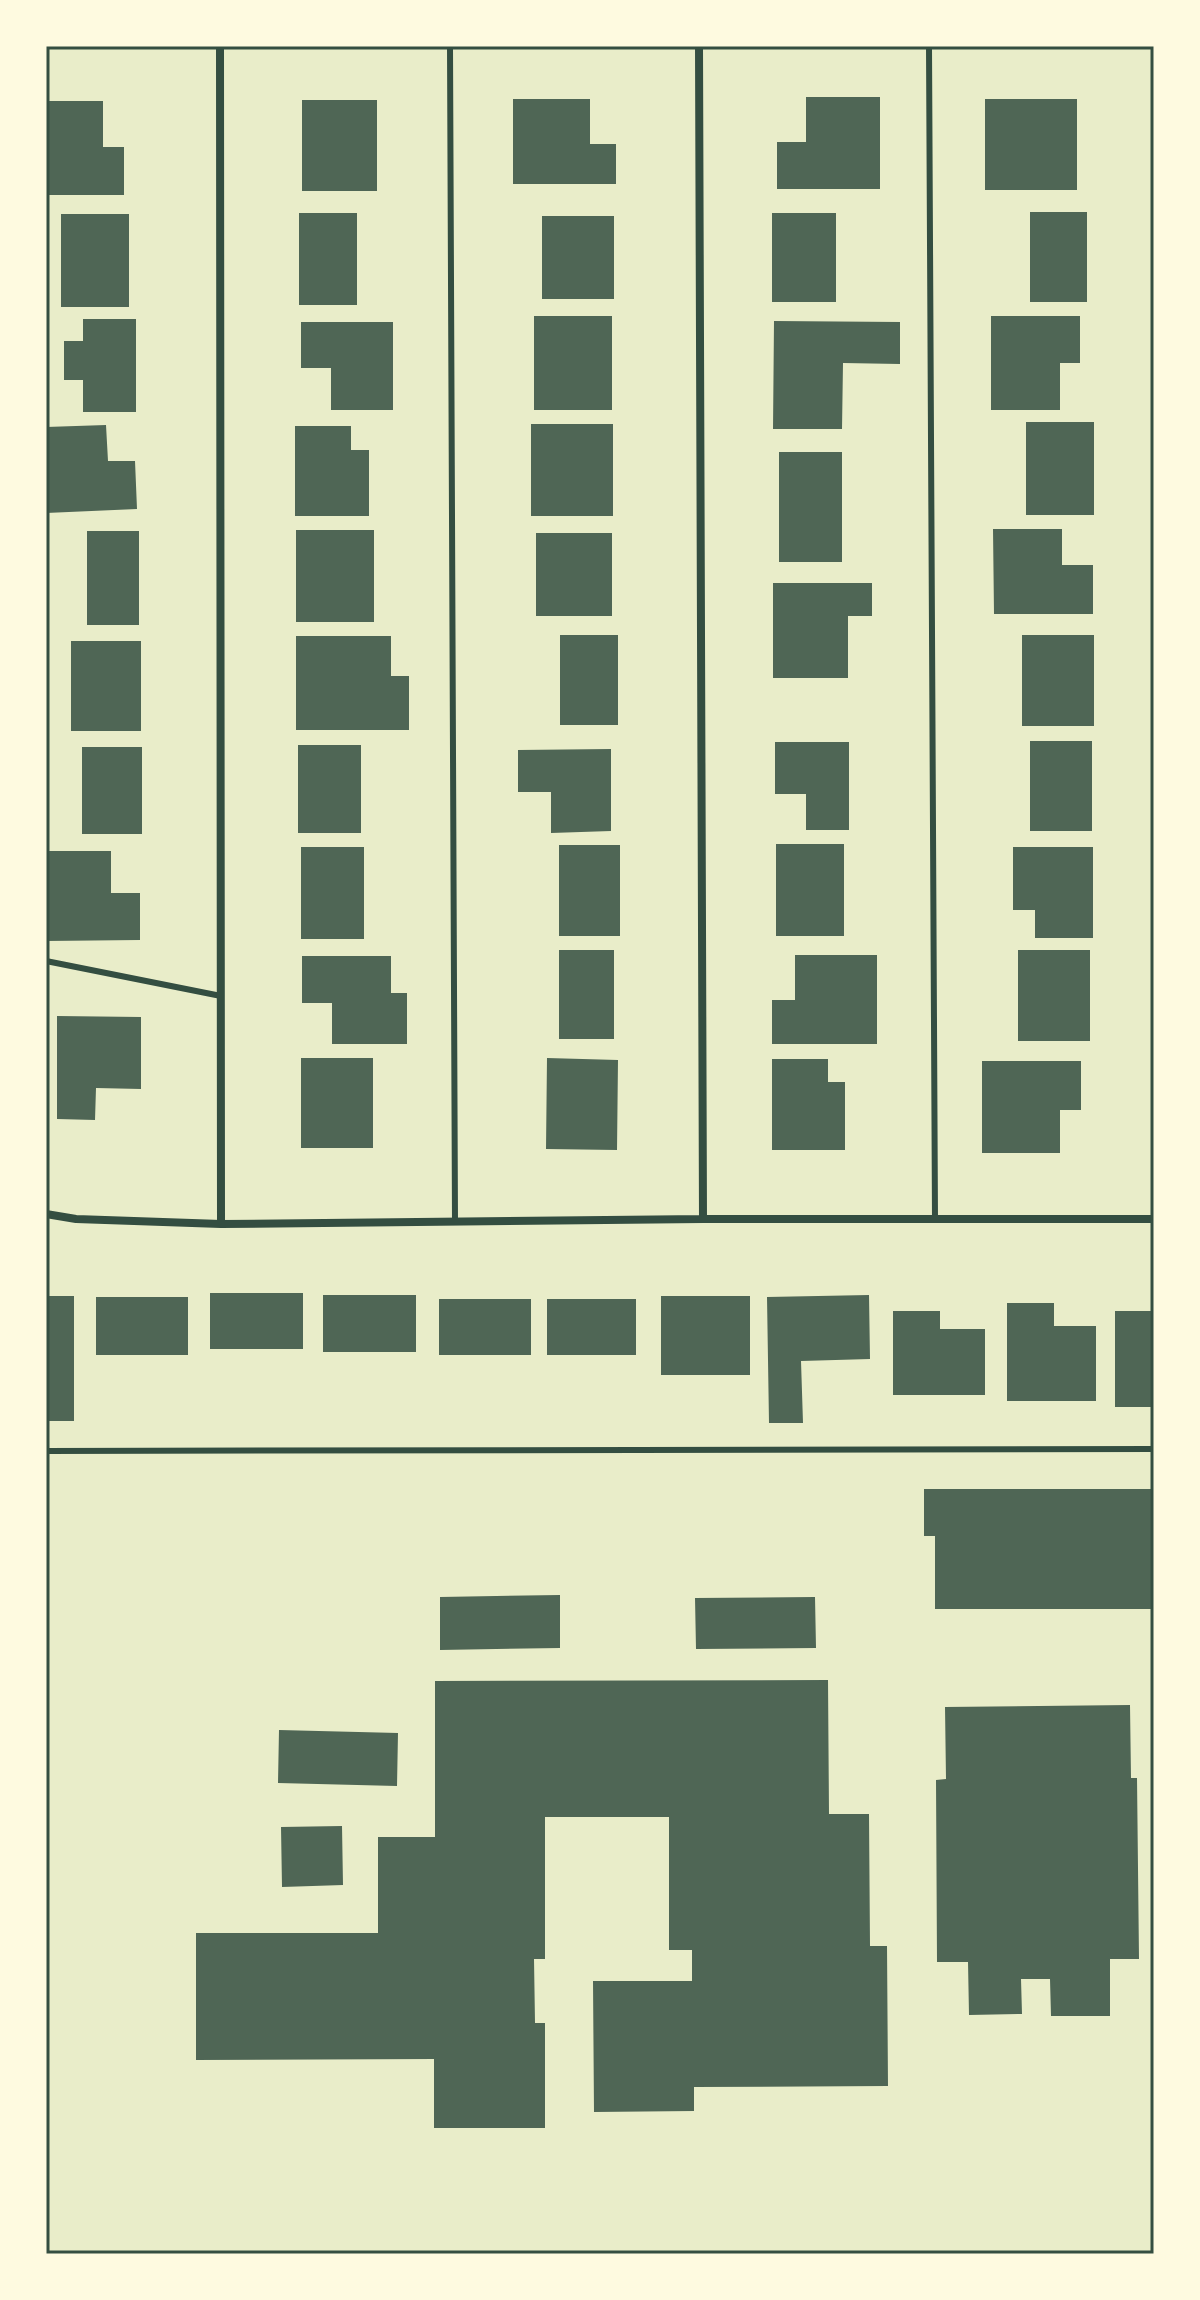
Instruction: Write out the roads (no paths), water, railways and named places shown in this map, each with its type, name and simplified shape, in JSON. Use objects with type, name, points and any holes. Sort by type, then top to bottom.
[{"type":"street","points":[[220,46],[221,1224]]},
{"type":"street","points":[[699,46],[703,1219]]},
{"type":"street","points":[[46,1214],[76,1219],[221,1224],[703,1219],[1154,1219]]},
{"type":"lane","points":[[450,46],[455,1222]]},
{"type":"lane","points":[[929,46],[935,1219]]},
{"type":"lane","points":[[46,961],[221,996]]},
{"type":"lane","points":[[46,1451],[1154,1449]]}]
